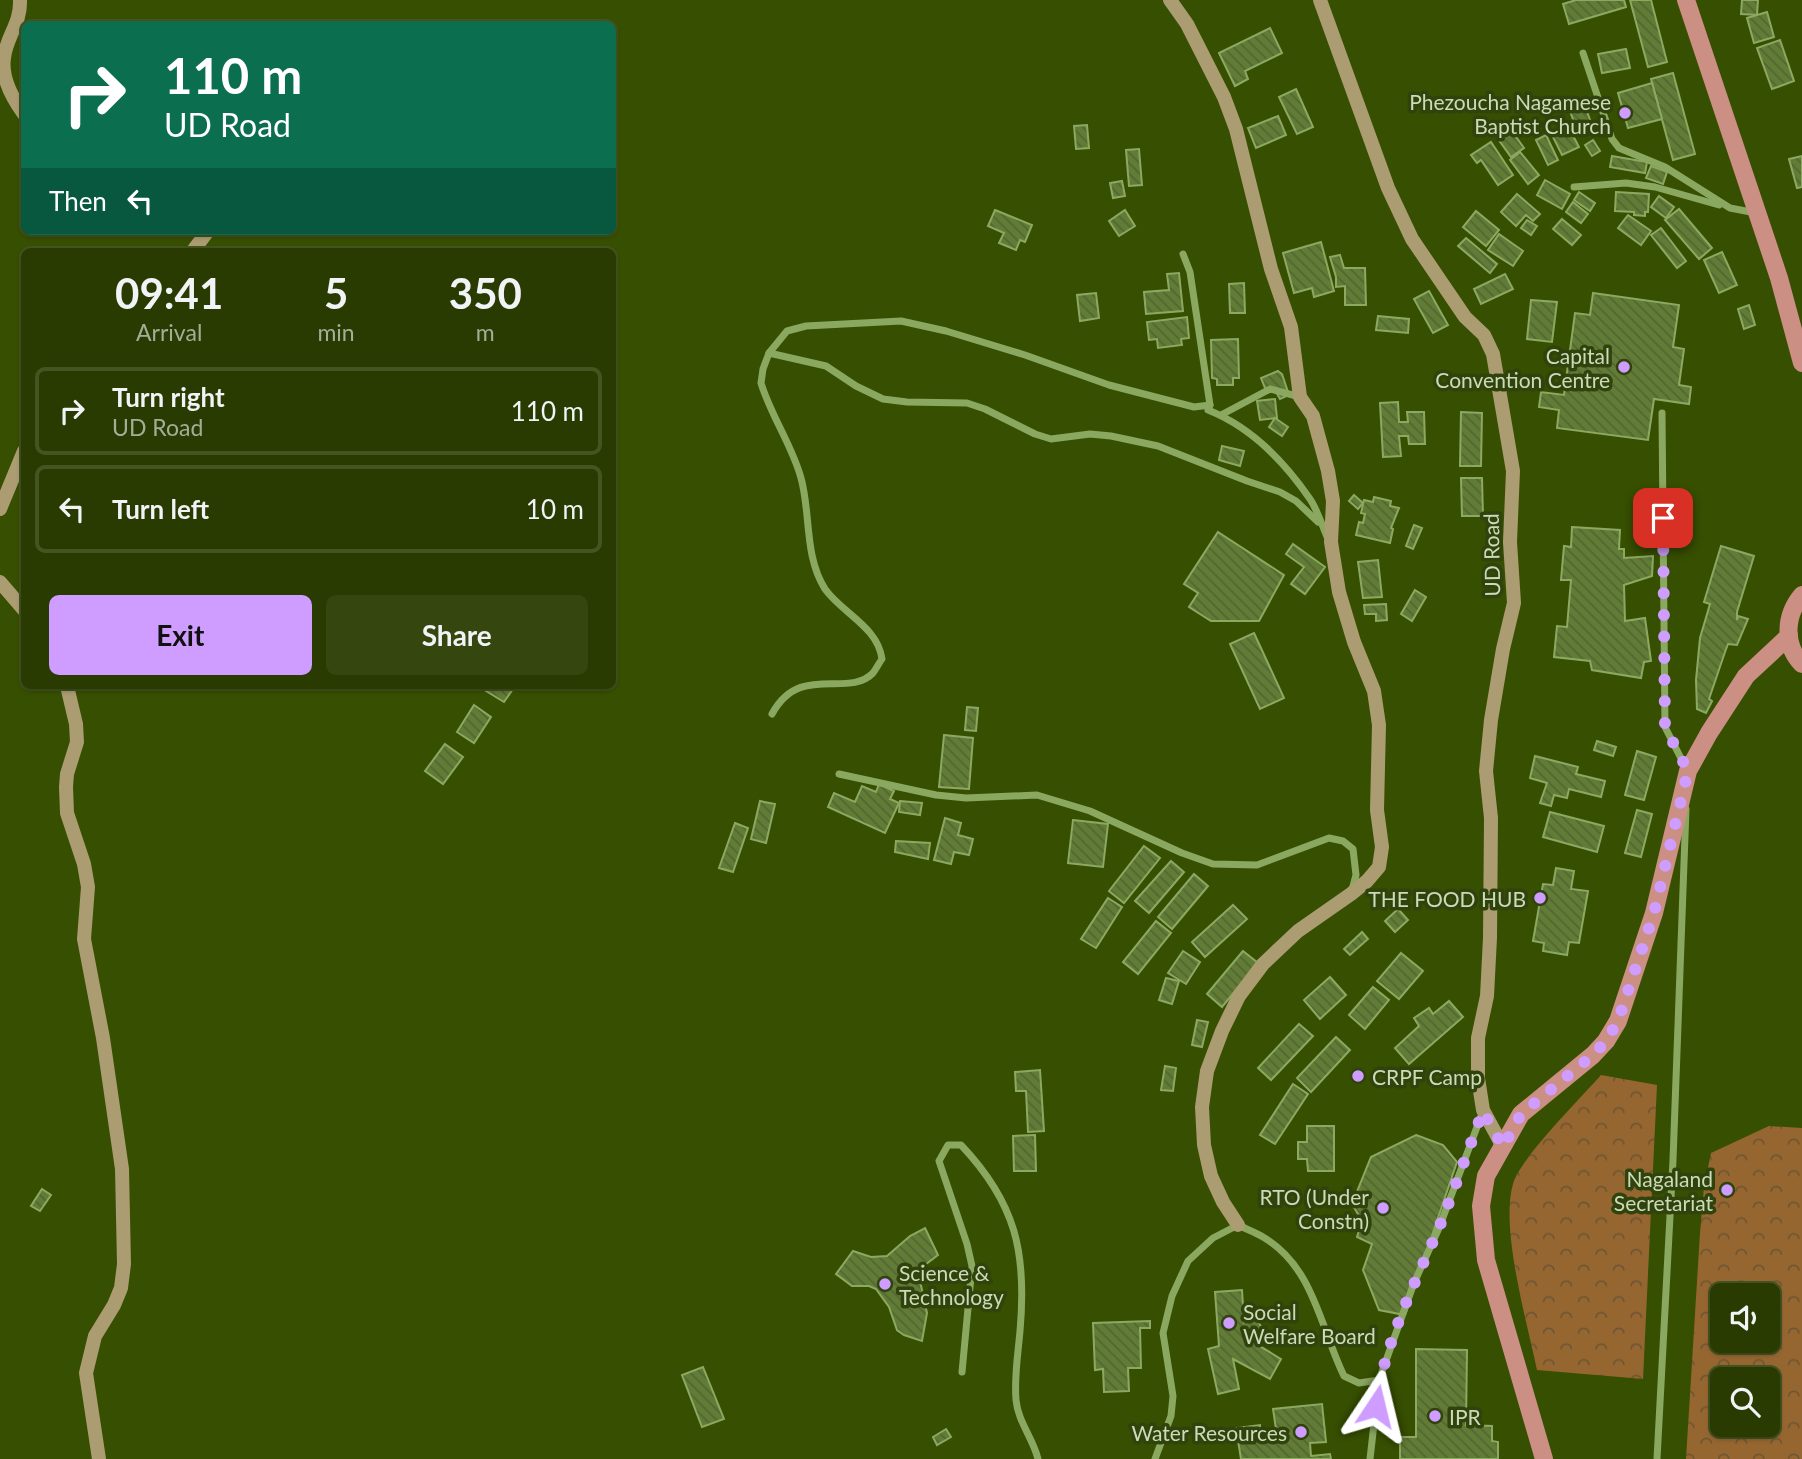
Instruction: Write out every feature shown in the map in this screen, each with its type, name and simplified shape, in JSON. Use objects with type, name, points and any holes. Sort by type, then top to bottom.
[{"type":"main road","points":[[20,0],[20,14],[4,58],[6,82],[21,109]]},
{"type":"main road","points":[[1170,0],[1193,36],[1224,97],[1236,129],[1271,269],[1291,327],[1300,397],[1313,416],[1328,471],[1333,501],[1332,549],[1339,592],[1354,642],[1374,691],[1379,725],[1377,810],[1382,858],[1379,867],[1367,881],[1298,931],[1262,964],[1239,996],[1207,1071],[1202,1107],[1204,1145],[1211,1177],[1238,1226]]},
{"type":"main road","name":"UD Road","points":[[1320,0],[1388,188],[1412,239],[1465,317],[1488,341],[1493,354],[1513,471],[1510,542],[1514,603],[1495,696],[1486,771],[1491,818],[1490,938],[1487,996],[1478,1038],[1478,1078],[1483,1111],[1503,1147]]},
{"type":"main road","points":[[1686,0],[1779,278],[1802,363]]},
{"type":"main road","points":[[0,509],[21,458]]},
{"type":"main road","points":[[0,582],[21,606]]},
{"type":"main road","points":[[1802,595],[1791,612],[1788,636],[1791,648],[1802,664]]},
{"type":"main road","points":[[1544,1459],[1486,1260],[1481,1206],[1486,1176],[1521,1114],[1593,1055],[1606,1041],[1618,1021],[1654,913],[1688,771],[1746,676],[1788,636]]},
{"type":"main road","points":[[68,689],[76,724],[77,742],[65,787],[68,813],[88,887],[84,939],[103,1038],[122,1169],[124,1264],[121,1288],[95,1336],[86,1373],[99,1459]]},
{"type":"street","points":[[1583,53],[1612,139],[1619,148],[1665,167],[1730,208]]},
{"type":"street","points":[[1574,187],[1626,183],[1655,187],[1757,213]]},
{"type":"street","points":[[1183,254],[1193,286],[1210,405],[1208,410],[1221,415],[1263,443],[1311,501],[1332,549]]},
{"type":"street","points":[[772,714],[787,693],[829,683],[856,682],[872,674],[882,659],[881,649],[872,636],[826,590],[817,574],[802,480],[761,383],[769,353],[787,331],[806,326],[901,321],[946,331],[1025,355],[1108,385],[1194,407],[1210,405]]},
{"type":"street","points":[[769,353],[826,366],[856,386],[883,399],[967,403],[1051,439],[1090,434],[1158,446],[1280,492],[1296,501],[1321,525]]},
{"type":"street","points":[[1221,415],[1270,389],[1300,397]]},
{"type":"street","points":[[1657,1459],[1673,1160],[1688,771],[1665,727],[1662,413]]},
{"type":"street","points":[[839,774],[956,797],[1037,795],[1090,811],[1182,853],[1213,864],[1257,865],[1329,838],[1343,841],[1353,849],[1356,875],[1351,894]]},
{"type":"street","points":[[1370,1459],[1379,1380],[1414,1283],[1439,1228],[1483,1111]]},
{"type":"street","points":[[962,1372],[972,1266],[939,1161],[948,1145],[961,1145],[971,1156],[1000,1198],[1015,1231],[1022,1263],[1023,1284],[1015,1380],[1016,1402],[1019,1417],[1034,1443],[1038,1459]]},
{"type":"street","points":[[1155,1459],[1171,1416],[1173,1396],[1163,1333],[1172,1296],[1188,1261],[1213,1238],[1238,1226],[1264,1237],[1298,1268],[1314,1298],[1332,1352],[1344,1376],[1359,1383],[1379,1380]]},
{"type":"green space","points":[[1601,1075],[1657,1085],[1643,1379],[1537,1370],[1512,1250],[1510,1203],[1518,1173],[1539,1144]]},
{"type":"green space","points":[[1769,1126],[1802,1128],[1802,1459],[1686,1459],[1704,1187],[1711,1153]]},
{"type":"building","points":[[1576,0],[1624,0],[1626,7],[1569,24],[1563,4]]},
{"type":"building","points":[[1630,0],[1651,0],[1667,62],[1648,67]]},
{"type":"building","points":[[1742,0],[1758,0],[1757,15],[1741,14]]},
{"type":"building","points":[[1767,12],[1774,37],[1754,43],[1747,18]]},
{"type":"building","points":[[1270,28],[1282,53],[1245,71],[1248,79],[1235,86],[1219,53]]},
{"type":"building","points":[[1780,40],[1794,81],[1772,89],[1757,48]]},
{"type":"building","points":[[1626,49],[1630,68],[1602,73],[1598,54]]},
{"type":"building","points":[[1673,73],[1695,154],[1673,160],[1651,79]]},
{"type":"building","points":[[1652,83],[1662,119],[1628,128],[1618,93]]},
{"type":"building","points":[[1296,89],[1313,127],[1297,134],[1279,97]]},
{"type":"building","points":[[1585,106],[1594,131],[1579,136],[1570,111]]},
{"type":"building","points":[[1278,116],[1286,135],[1256,148],[1248,128]]},
{"type":"building","points":[[1506,123],[1524,148],[1511,157],[1493,132]]},
{"type":"building","points":[[1567,124],[1579,147],[1562,155],[1551,133]]},
{"type":"building","points":[[1087,125],[1089,148],[1076,149],[1074,126]]},
{"type":"building","points":[[1546,135],[1558,160],[1548,165],[1536,140]]},
{"type":"building","points":[[1593,140],[1600,151],[1592,156],[1585,145]]},
{"type":"building","points":[[1491,142],[1513,175],[1498,185],[1481,160],[1477,163],[1471,155]]},
{"type":"building","points":[[1139,149],[1142,185],[1129,186],[1126,150]]},
{"type":"building","points":[[1520,152],[1539,175],[1528,184],[1510,160]]},
{"type":"building","points":[[1612,156],[1647,162],[1645,173],[1610,167]]},
{"type":"building","points":[[1802,156],[1802,187],[1797,188],[1789,159]]},
{"type":"building","points":[[1651,166],[1667,172],[1663,184],[1646,178]]},
{"type":"building","points":[[1545,180],[1570,194],[1562,209],[1537,195]]},
{"type":"building","points":[[1122,181],[1125,196],[1113,198],[1110,183]]},
{"type":"building","points":[[1579,192],[1595,203],[1590,211],[1574,200]]},
{"type":"building","points":[[1616,192],[1649,194],[1648,212],[1645,212],[1645,216],[1634,215],[1634,212],[1615,211]]},
{"type":"building","points":[[1517,194],[1540,214],[1533,221],[1526,215],[1516,226],[1501,212]]},
{"type":"building","points":[[1659,196],[1674,207],[1666,218],[1651,207]]},
{"type":"building","points":[[1573,202],[1588,214],[1581,223],[1566,212]]},
{"type":"building","points":[[1679,209],[1712,248],[1699,259],[1665,220]]},
{"type":"building","points":[[995,210],[1032,225],[1025,242],[1020,240],[1016,250],[999,243],[1004,233],[988,226]]},
{"type":"building","points":[[1125,210],[1135,226],[1119,236],[1109,221]]},
{"type":"building","points":[[1476,211],[1499,230],[1486,246],[1463,227]]},
{"type":"building","points":[[1628,215],[1651,231],[1641,245],[1618,228]]},
{"type":"building","points":[[1562,219],[1581,235],[1572,245],[1553,229]]},
{"type":"building","points":[[1527,220],[1537,226],[1531,235],[1521,228]]},
{"type":"building","points":[[1661,228],[1686,261],[1677,268],[1651,235]]},
{"type":"building","points":[[1499,234],[1523,251],[1513,266],[1488,250]]},
{"type":"building","points":[[1466,238],[1497,264],[1490,273],[1458,246]]},
{"type":"building","points":[[1321,242],[1334,291],[1314,297],[1312,288],[1294,293],[1283,253]]},
{"type":"building","points":[[1722,252],[1737,285],[1719,293],[1704,260]]},
{"type":"building","points":[[1340,255],[1344,268],[1365,268],[1366,305],[1345,305],[1345,286],[1336,287],[1330,257]]},
{"type":"building","points":[[1179,273],[1183,311],[1146,314],[1144,292],[1169,290],[1167,274]]},
{"type":"building","points":[[1505,274],[1513,289],[1481,304],[1474,289]]},
{"type":"building","points":[[1244,283],[1245,313],[1230,313],[1229,284]]},
{"type":"building","points":[[1429,291],[1448,325],[1433,333],[1414,299]]},
{"type":"building","points":[[1096,293],[1099,318],[1080,321],[1077,295]]},
{"type":"building","name":"Capital Convention Centre","points":[[1593,293],[1679,305],[1673,347],[1684,349],[1679,385],[1691,387],[1689,404],[1654,399],[1648,440],[1557,428],[1559,410],[1539,407],[1541,392],[1564,395],[1575,313],[1590,315]]},
{"type":"building","points":[[1531,300],[1557,302],[1552,342],[1527,339]]},
{"type":"building","points":[[1749,305],[1755,325],[1744,329],[1738,309]]},
{"type":"building","points":[[1378,316],[1409,319],[1408,333],[1376,330]]},
{"type":"building","points":[[1187,317],[1189,338],[1181,339],[1182,345],[1158,348],[1157,339],[1149,340],[1147,322]]},
{"type":"building","points":[[1238,339],[1239,378],[1233,378],[1233,385],[1217,385],[1217,379],[1212,378],[1211,340]]},
{"type":"building","points":[[1278,371],[1282,374],[1289,395],[1280,399],[1275,390],[1267,393],[1261,378]]},
{"type":"building","points":[[1275,399],[1277,418],[1260,420],[1257,401]]},
{"type":"building","points":[[1398,402],[1399,422],[1408,422],[1407,412],[1424,412],[1425,444],[1409,444],[1408,436],[1399,436],[1401,456],[1383,457],[1380,403]]},
{"type":"building","points":[[1461,412],[1482,413],[1481,466],[1460,466]]},
{"type":"building","points":[[1275,418],[1288,427],[1282,436],[1269,427]]},
{"type":"building","points":[[1222,446],[1244,451],[1240,466],[1219,460]]},
{"type":"building","points":[[1461,478],[1482,478],[1483,516],[1462,516]]},
{"type":"building","points":[[1354,495],[1363,503],[1358,509],[1349,501]]},
{"type":"building","points":[[1374,497],[1391,501],[1390,506],[1399,508],[1391,528],[1390,543],[1356,535],[1359,522],[1363,523],[1365,514],[1361,513],[1364,500],[1373,502]]},
{"type":"building","points":[[1414,525],[1422,528],[1413,549],[1406,546]]},
{"type":"building","points":[[1572,527],[1620,530],[1619,549],[1624,549],[1624,558],[1653,556],[1652,576],[1624,585],[1625,621],[1645,618],[1651,661],[1644,662],[1641,678],[1592,670],[1590,661],[1554,657],[1557,626],[1567,627],[1571,580],[1561,580],[1564,546],[1571,547]]},
{"type":"building","points":[[1218,532],[1284,575],[1259,621],[1211,621],[1189,607],[1198,593],[1184,584]]},
{"type":"building","points":[[1293,544],[1325,567],[1305,594],[1291,584],[1304,567],[1286,554]]},
{"type":"building","points":[[1721,546],[1754,556],[1737,612],[1737,620],[1738,616],[1748,619],[1737,645],[1728,644],[1706,713],[1697,709],[1696,680],[1700,638],[1710,604],[1704,602]]},
{"type":"building","points":[[1378,560],[1382,597],[1363,598],[1358,562]]},
{"type":"building","points":[[1415,590],[1426,597],[1412,621],[1401,614]]},
{"type":"building","points":[[1386,604],[1387,620],[1376,621],[1376,614],[1365,614],[1364,605]]},
{"type":"building","points":[[1254,633],[1284,698],[1260,709],[1230,644]]},
{"type":"building","points":[[487,689],[513,689],[504,702],[486,691]]},
{"type":"building","points":[[474,705],[491,717],[474,743],[457,732]]},
{"type":"building","points":[[967,707],[978,708],[976,731],[965,730]]},
{"type":"building","points":[[944,735],[973,738],[969,789],[939,787]]},
{"type":"building","points":[[1597,741],[1616,747],[1613,756],[1594,750]]},
{"type":"building","points":[[445,744],[463,757],[443,784],[425,771]]},
{"type":"building","points":[[1637,751],[1656,757],[1644,800],[1625,795]]},
{"type":"building","points":[[1535,756],[1578,767],[1576,774],[1605,781],[1601,797],[1569,789],[1567,798],[1554,795],[1551,806],[1540,803],[1547,783],[1530,778]]},
{"type":"building","points":[[879,784],[894,791],[890,799],[899,803],[885,833],[828,807],[834,793],[855,802],[862,786],[876,792]]},
{"type":"building","points":[[760,801],[775,804],[766,843],[751,839]]},
{"type":"building","points":[[900,801],[922,803],[920,815],[899,812]]},
{"type":"building","points":[[1637,810],[1652,814],[1641,857],[1625,853]]},
{"type":"building","points":[[1550,812],[1604,826],[1597,852],[1543,837]]},
{"type":"building","points":[[945,818],[961,823],[958,835],[973,839],[969,855],[954,852],[951,864],[934,860]]},
{"type":"building","points":[[1073,820],[1108,824],[1103,867],[1068,863]]},
{"type":"building","points":[[735,823],[748,828],[733,872],[719,868]]},
{"type":"building","points":[[896,841],[930,843],[928,859],[895,852]]},
{"type":"building","points":[[1144,846],[1160,858],[1124,903],[1109,891]]},
{"type":"building","points":[[1171,861],[1184,872],[1149,913],[1135,901]]},
{"type":"building","points":[[1556,868],[1574,871],[1571,889],[1588,891],[1579,943],[1569,942],[1567,955],[1543,951],[1544,943],[1533,941],[1543,884],[1553,885]]},
{"type":"building","points":[[1194,874],[1208,886],[1172,929],[1158,917]]},
{"type":"building","points":[[1108,898],[1122,907],[1096,948],[1081,939]]},
{"type":"building","points":[[1233,905],[1247,919],[1205,957],[1192,942]]},
{"type":"building","points":[[1398,909],[1408,920],[1395,932],[1385,921]]},
{"type":"building","points":[[1156,921],[1171,933],[1138,974],[1123,962]]},
{"type":"building","points":[[1362,932],[1368,939],[1350,955],[1344,949]]},
{"type":"building","points":[[1183,951],[1200,962],[1186,984],[1168,973]]},
{"type":"building","points":[[1243,951],[1258,963],[1222,1007],[1207,994]]},
{"type":"building","points":[[1401,953],[1423,971],[1399,999],[1377,981]]},
{"type":"building","points":[[1330,977],[1346,995],[1320,1019],[1304,1000]]},
{"type":"building","points":[[1166,978],[1179,981],[1172,1004],[1159,1000]]},
{"type":"building","points":[[1373,987],[1389,1000],[1365,1029],[1349,1015]]},
{"type":"building","points":[[1449,1001],[1463,1017],[1409,1064],[1395,1048],[1419,1026],[1414,1018],[1429,1008],[1433,1014]]},
{"type":"building","points":[[1197,1020],[1208,1022],[1202,1047],[1192,1045]]},
{"type":"building","points":[[1299,1024],[1313,1036],[1271,1080],[1258,1068]]},
{"type":"building","points":[[1336,1037],[1350,1050],[1311,1092],[1297,1078]]},
{"type":"building","points":[[1165,1066],[1176,1068],[1173,1091],[1161,1090]]},
{"type":"building","points":[[1040,1070],[1044,1131],[1028,1132],[1026,1091],[1016,1091],[1015,1072]]},
{"type":"building","points":[[1293,1084],[1308,1094],[1275,1144],[1260,1135]]},
{"type":"building","points":[[1307,1126],[1334,1126],[1334,1171],[1308,1171],[1307,1159],[1298,1159],[1298,1142],[1307,1142]]},
{"type":"building","points":[[1035,1135],[1036,1171],[1014,1171],[1013,1136]]},
{"type":"building","points":[[1416,1135],[1443,1145],[1457,1162],[1405,1315],[1379,1310],[1363,1270],[1372,1244],[1357,1237],[1362,1221],[1352,1204],[1371,1157]]},
{"type":"building","points":[[42,1189],[51,1195],[40,1211],[31,1206]]},
{"type":"building","name":"Science & Technology","points":[[925,1228],[938,1255],[921,1268],[920,1281],[927,1313],[922,1341],[897,1330],[889,1307],[876,1289],[869,1286],[852,1286],[836,1274],[853,1251],[871,1257],[887,1256],[910,1236]]},
{"type":"building","points":[[1242,1290],[1244,1322],[1255,1316],[1266,1335],[1253,1342],[1281,1359],[1270,1379],[1233,1359],[1239,1389],[1218,1394],[1208,1349],[1219,1346],[1215,1292]]},
{"type":"building","points":[[1150,1321],[1150,1328],[1140,1328],[1141,1368],[1128,1368],[1129,1391],[1104,1392],[1103,1369],[1095,1370],[1093,1323]]},
{"type":"building","points":[[1416,1349],[1467,1350],[1466,1425],[1492,1426],[1492,1441],[1498,1442],[1498,1459],[1400,1459],[1400,1437],[1416,1437]]},
{"type":"building","points":[[703,1367],[724,1419],[702,1427],[682,1375]]},
{"type":"building","name":"Water Resources","points":[[1322,1404],[1326,1442],[1310,1443],[1311,1456],[1330,1454],[1331,1459],[1241,1459],[1236,1428],[1260,1425],[1261,1438],[1277,1436],[1273,1409]]},
{"type":"building","points":[[946,1429],[951,1437],[937,1445],[933,1437]]},
{"type":"place","name":"Phezoucha Nagamese Baptist Church","points":[[1625,113]]},
{"type":"place","name":"Capital Convention Centre","points":[[1624,367]]},
{"type":"place","name":"THE FOOD HUB","points":[[1540,898]]},
{"type":"place","name":"CRPF Camp","points":[[1358,1076]]},
{"type":"place","name":"Nagaland Secretariat","points":[[1727,1190]]},
{"type":"place","name":"RTO (Under Constn)","points":[[1383,1208]]},
{"type":"place","name":"Science & Technology","points":[[885,1284]]},
{"type":"place","name":"Social Welfare Board","points":[[1229,1323]]},
{"type":"place","name":"IPR","points":[[1435,1416]]},
{"type":"place","name":"Water Resources","points":[[1301,1432]]},
{"type":"route","points":[[1376,1406],[1379,1380],[1414,1283],[1439,1228],[1483,1111],[1503,1147],[1521,1114],[1593,1055],[1606,1041],[1618,1021],[1654,913],[1688,771],[1665,727],[1663,518]]}]
